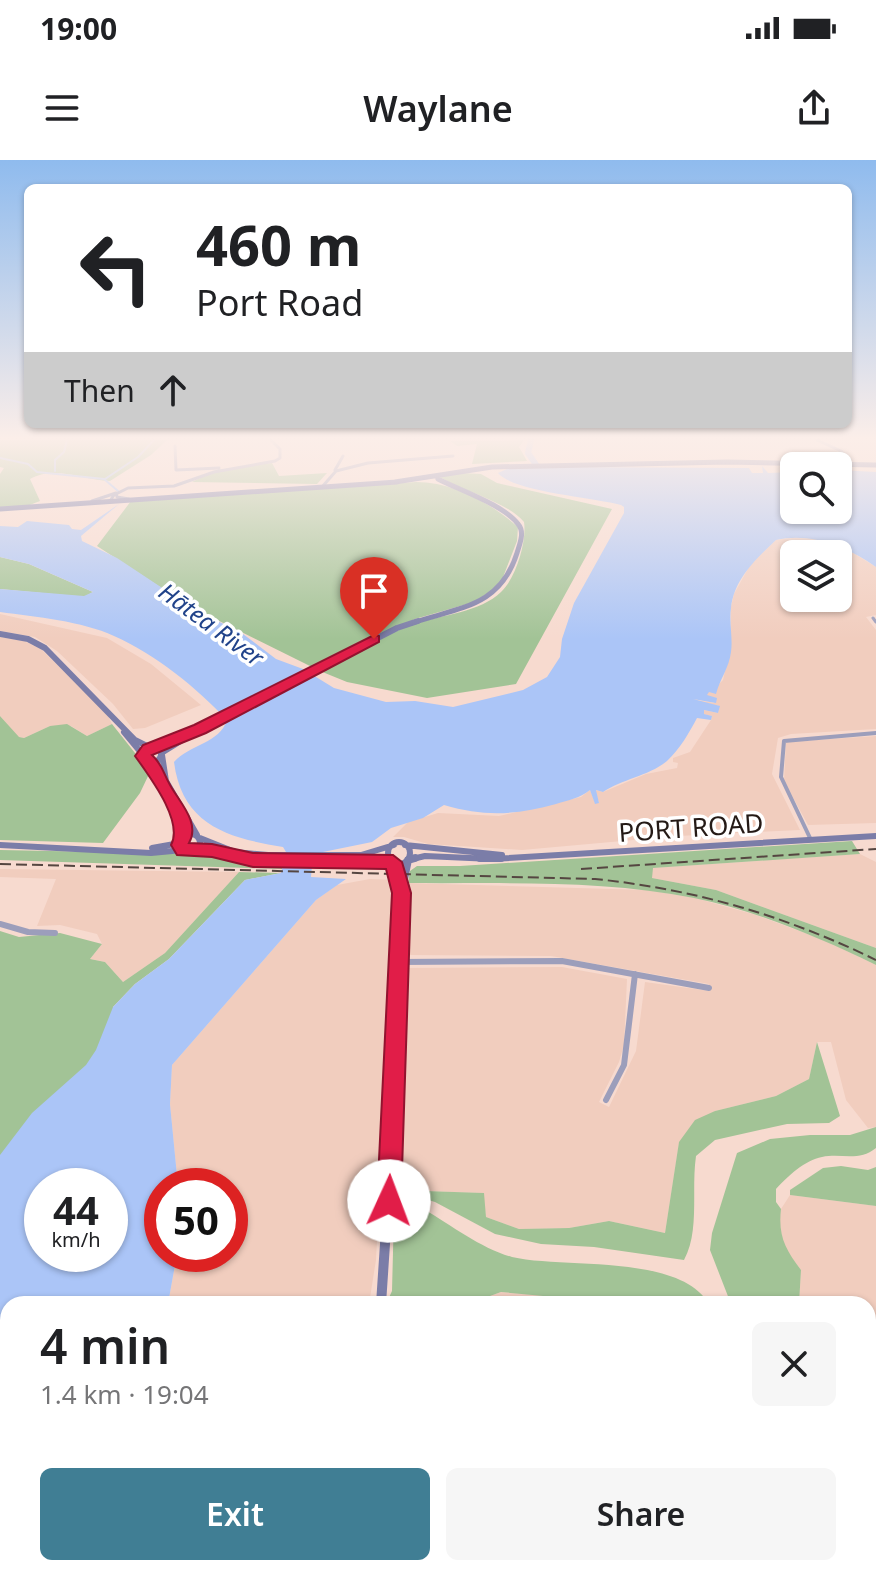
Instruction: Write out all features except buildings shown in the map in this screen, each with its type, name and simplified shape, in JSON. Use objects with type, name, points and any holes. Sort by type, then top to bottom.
[{"type":"main road","points":[[0,509],[40,506]]},
{"type":"main road","points":[[146,758],[152,748],[200,729],[406,624],[479,602],[505,584],[521,541],[520,525],[492,506]]},
{"type":"main road","points":[[0,634],[41,644],[135,740],[163,754]]},
{"type":"main road","points":[[116,719],[136,750],[146,758],[181,816],[182,843]]},
{"type":"main road","points":[[146,758],[163,754],[200,729]]},
{"type":"main road","points":[[163,754],[166,781],[199,836],[201,844],[196,849]]},
{"type":"main road","points":[[0,845],[164,853],[199,836]]},
{"type":"main road","name":"PORT ROAD","points":[[199,836],[235,852],[268,858]]},
{"type":"main road","name":"PORT ROAD","points":[[332,859],[393,862],[425,856],[492,859],[876,836]]},
{"type":"main road","name":"PORT ROAD","points":[[182,843],[196,849],[268,858],[332,859],[373,854],[394,845],[509,856]]},
{"type":"main road","points":[[394,845],[387,855],[393,862],[401,893]]},
{"type":"main road","points":[[382,1296],[388,1215],[401,893],[411,852],[405,845]]},
{"type":"street","points":[[811,840],[781,777],[784,741],[876,733]]},
{"type":"street","points":[[0,924],[28,932],[55,933]]},
{"type":"street","points":[[397,962],[562,961],[709,988]]},
{"type":"street","points":[[606,1100],[624,1065],[635,974]]},
{"type":"shaded area","points":[[783,539],[792,540],[780,540],[780,612],[852,612],[852,552],[876,567],[876,615],[866,617],[876,630],[876,729],[791,734],[778,738],[772,774],[800,830],[678,836],[522,850],[428,844],[393,837],[408,822],[438,813],[499,816],[581,797],[590,790],[595,803],[599,803],[595,790],[603,792],[646,774],[677,768],[678,763],[673,762],[673,758],[690,752],[711,720],[712,716],[703,714],[704,710],[718,713],[719,706],[693,700],[715,703],[698,691],[723,680],[731,645],[734,594],[750,565],[776,540]]},
{"type":"shaded area","points":[[0,614],[107,638],[151,664],[201,705],[145,728],[133,729],[113,704],[57,651],[35,637],[0,631]]},
{"type":"shaded area","points":[[0,637],[24,641],[41,649],[106,712],[112,724],[87,736],[71,726],[50,726],[24,738],[18,737],[0,716]]},
{"type":"shaded area","points":[[876,736],[876,823],[808,825],[784,781],[786,742]]},
{"type":"shaded area","points":[[860,854],[876,862],[876,948],[716,890],[652,878],[652,868]]},
{"type":"shaded area","points":[[0,869],[239,872],[165,953],[123,982],[105,962],[90,959],[102,944],[97,934],[60,925],[37,926],[56,879],[0,877]]},
{"type":"shaded area","points":[[370,879],[395,880],[376,1260],[370,1296],[169,1296],[174,1272],[248,1272],[248,1168],[176,1168],[170,1104],[172,1065],[316,900],[337,885]]},
{"type":"shaded area","points":[[408,883],[647,890],[695,898],[756,915],[824,940],[876,965],[876,1127],[868,1128],[846,1100],[831,1042],[817,1042],[809,1079],[776,1096],[715,1111],[679,1143],[665,1233],[609,1221],[569,1228],[519,1229],[486,1217],[483,1193],[395,1190],[403,976],[407,968],[562,967],[627,979],[624,1045],[599,1102],[609,1107],[636,1051],[645,982],[710,991],[709,984],[551,956],[409,955],[404,949]]},
{"type":"shaded area","points":[[790,1195],[876,1206],[876,1296],[799,1296],[801,1270],[784,1248],[778,1231],[781,1209]]},
{"type":"shaded area","points":[[501,1292],[550,1296],[490,1296]]},
{"type":"green space","points":[[127,506],[489,506],[518,527],[517,541],[500,585],[474,602],[415,619],[312,667],[189,606],[97,546]]},
{"type":"green space","points":[[503,506],[599,506],[612,509],[516,684],[427,698],[347,682],[320,671],[402,629],[493,599],[511,578],[524,539],[524,522]]},
{"type":"green space","points":[[0,557],[29,564],[93,592],[84,597],[0,589]]},
{"type":"green space","points":[[0,716],[19,737],[24,738],[50,726],[67,724],[87,736],[112,724],[150,772],[140,793],[103,843],[0,840]]},
{"type":"green space","points":[[852,841],[860,854],[653,868],[652,878],[716,890],[876,948],[876,965],[787,926],[694,898],[587,885],[408,883],[410,871],[417,866],[460,866]]},
{"type":"green space","points":[[0,850],[201,854],[283,864],[282,869],[0,860]]},
{"type":"green space","points":[[239,872],[281,873],[245,880],[169,959],[135,984],[113,1007],[121,1043],[52,1168],[24,1168],[24,1272],[30,1272],[13,1296],[0,1296],[0,931],[19,937],[60,933],[102,944],[90,959],[105,962],[123,982],[165,953]]},
{"type":"green space","points":[[817,1042],[840,1116],[829,1123],[787,1124],[715,1140],[696,1156],[694,1223],[684,1260],[594,1247],[541,1244],[495,1234],[435,1202],[395,1190],[484,1193],[486,1217],[519,1229],[569,1228],[609,1221],[665,1233],[679,1142],[695,1120],[715,1111],[776,1096],[809,1079]]},
{"type":"green space","points":[[876,1127],[876,1148],[863,1155],[829,1156],[809,1161],[776,1189],[784,1242],[801,1270],[799,1296],[728,1296],[710,1250],[712,1233],[737,1153],[770,1139],[850,1135]]},
{"type":"green space","points":[[841,1166],[868,1170],[876,1167],[876,1206],[790,1195],[790,1190],[823,1168]]},
{"type":"green space","points":[[425,1210],[478,1243],[512,1257],[647,1270],[673,1277],[694,1288],[702,1296],[544,1296],[501,1292],[490,1296],[390,1296],[394,1213]]},
{"type":"water","name":"Hātea River","points":[[117,506],[81,536],[82,541],[117,558],[200,613],[239,631],[276,659],[303,669],[334,688],[386,702],[415,701],[453,707],[523,690],[547,677],[560,657],[562,639],[574,603],[624,513],[623,506],[780,506],[780,524],[852,524],[852,506],[876,506],[876,567],[852,553],[852,540],[776,540],[747,570],[736,588],[730,619],[730,658],[716,694],[709,692],[707,695],[717,698],[716,703],[693,699],[720,706],[718,713],[704,710],[704,714],[712,716],[711,720],[697,718],[676,751],[660,766],[603,792],[596,790],[599,803],[595,804],[590,790],[556,804],[514,812],[487,813],[444,805],[423,818],[391,828],[372,842],[318,853],[311,877],[346,879],[316,900],[172,1065],[170,1104],[176,1168],[144,1168],[144,1272],[174,1272],[169,1296],[0,1296],[0,1155],[32,1113],[86,1065],[96,1050],[113,1007],[135,984],[169,959],[245,880],[281,873],[286,852],[283,847],[226,833],[211,825],[187,801],[174,762],[218,734],[227,720],[189,684],[145,652],[101,631],[58,620],[0,612],[0,589],[84,596],[93,592],[29,564],[0,557],[0,526],[18,527],[27,521],[69,525],[72,529],[81,530]]},
{"type":"railway","points":[[581,869],[876,849]]},
{"type":"railway","points":[[0,864],[595,879],[668,890],[739,907],[808,930],[876,960]]},
{"type":"route","points":[[374,639],[200,729],[148,749],[143,756],[155,768],[160,783],[181,816],[184,837],[180,845],[183,850],[212,850],[253,860],[393,862],[401,893],[389,1201]]}]
